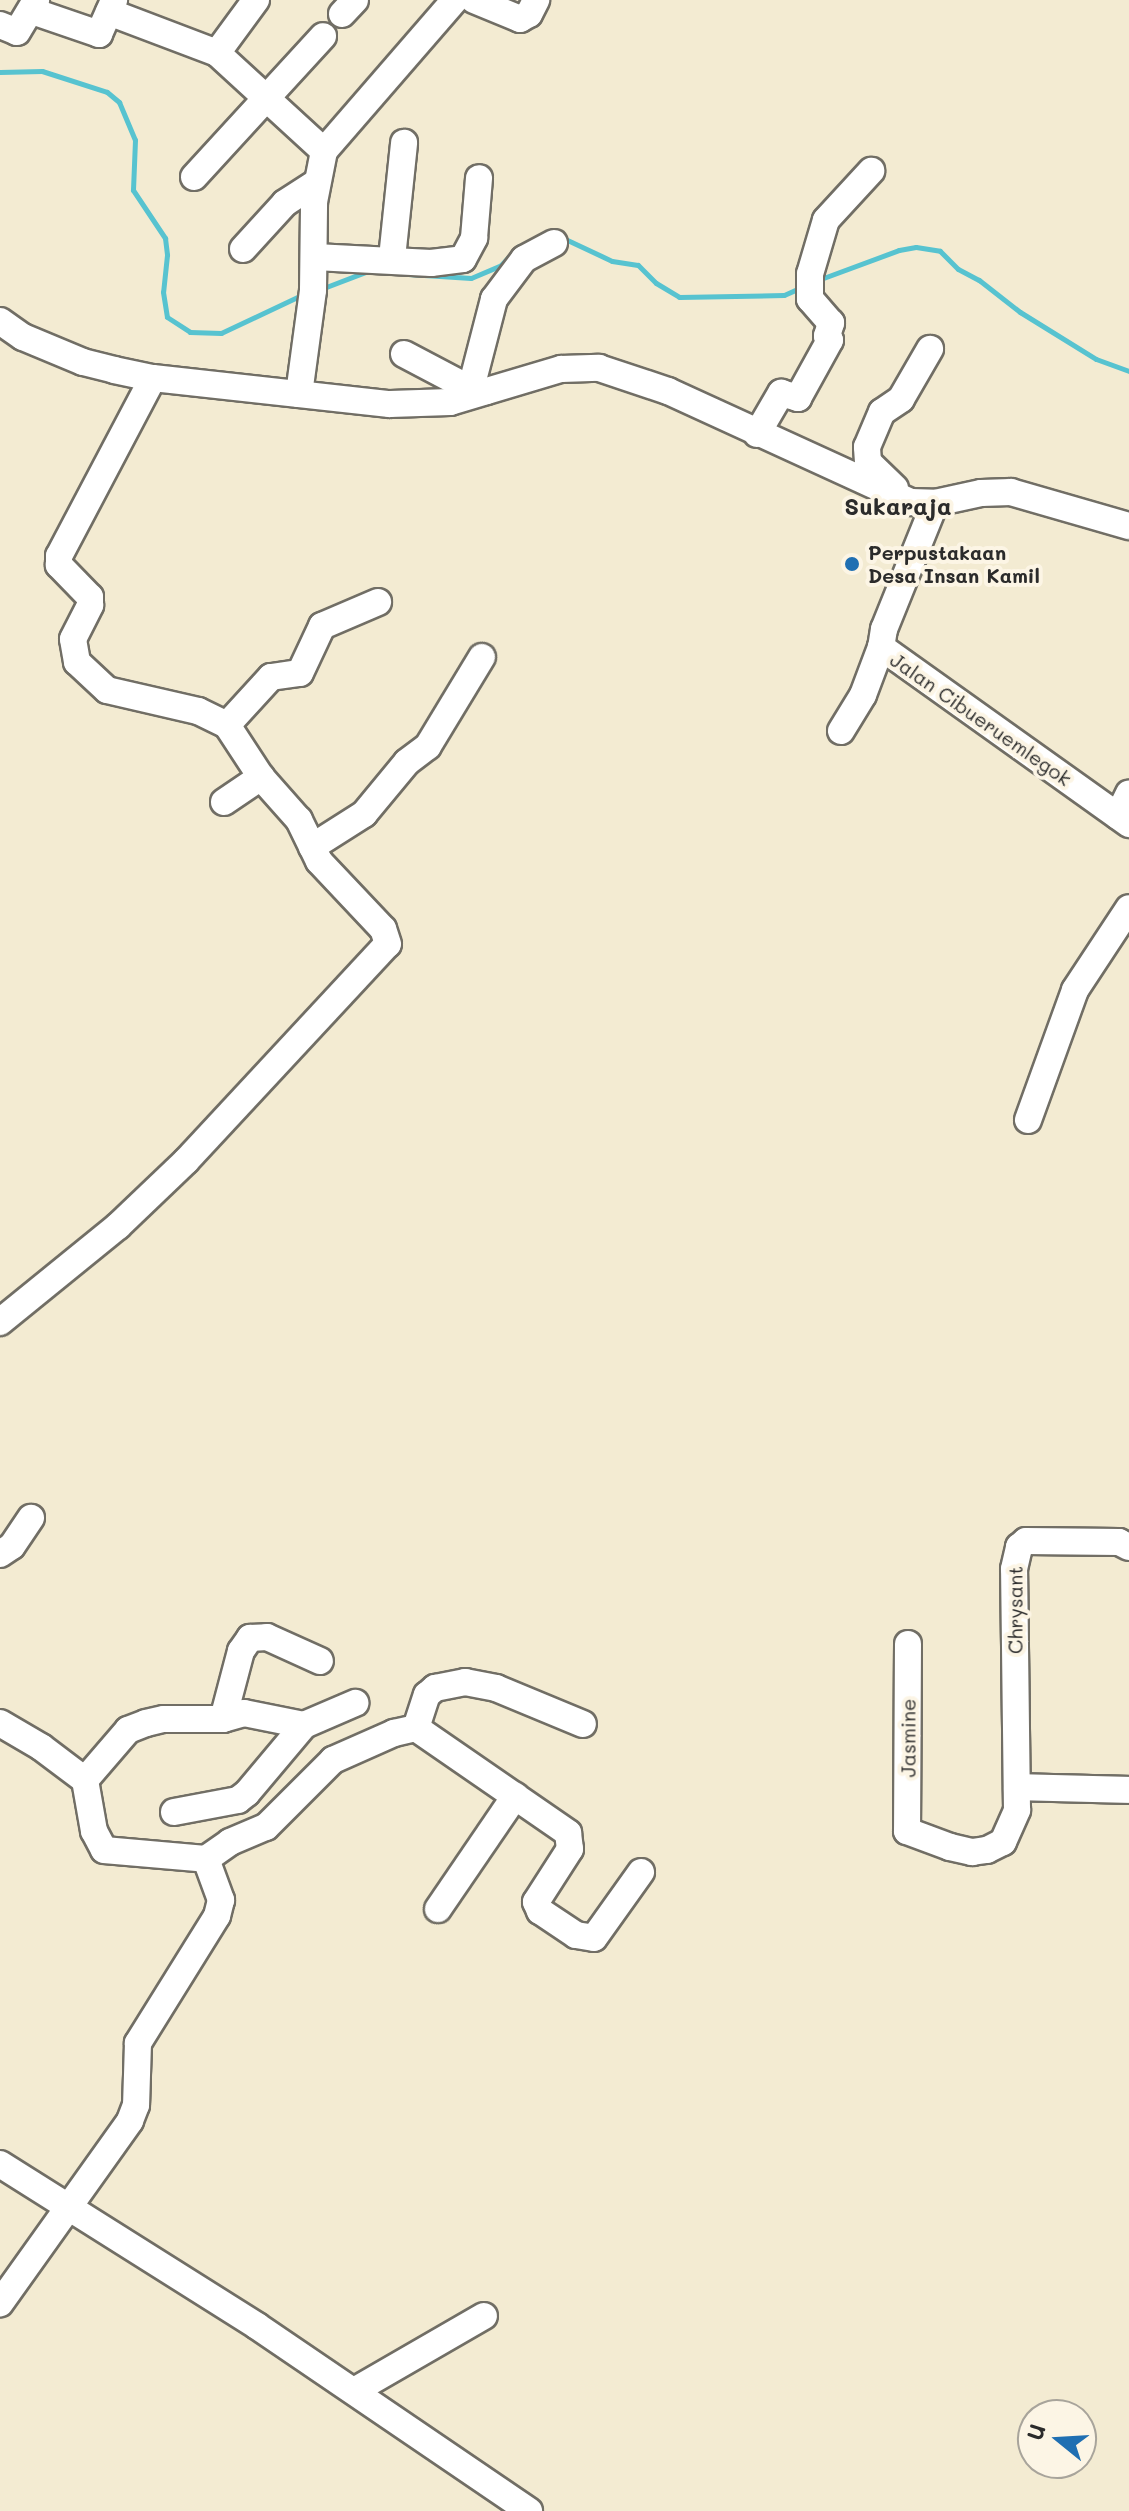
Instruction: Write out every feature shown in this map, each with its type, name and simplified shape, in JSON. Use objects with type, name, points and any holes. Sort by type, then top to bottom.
[{"type":"street","points":[[217,53],[256,0]]},
{"type":"street","points":[[299,394],[315,257],[316,183],[324,151],[455,0]]},
{"type":"street","points":[[474,0],[520,19],[529,14],[536,0]]},
{"type":"street","points":[[0,25],[17,32],[34,5],[95,34],[101,32],[112,6],[217,53],[324,151]]},
{"type":"street","points":[[194,177],[323,36]]},
{"type":"street","points":[[392,258],[404,143]]},
{"type":"street","points":[[757,434],[781,393],[798,398],[830,340],[827,336],[831,323],[810,299],[810,274],[826,220],[871,171]]},
{"type":"street","points":[[315,257],[450,262],[467,255],[474,238],[479,178]]},
{"type":"street","points":[[243,249],[285,203],[316,183]]},
{"type":"street","points":[[479,389],[494,299],[524,259],[554,243]]},
{"type":"street","points":[[0,321],[23,337],[83,362],[153,378],[420,405],[450,402],[479,389],[561,369],[599,368],[668,391],[911,502],[935,503],[981,493],[1011,492],[1129,526]]},
{"type":"street","points":[[895,496],[894,483],[868,462],[867,447],[882,412],[901,399],[930,349]]},
{"type":"street","points":[[404,354],[479,389]]},
{"type":"street","points":[[0,1322],[118,1226],[152,1194],[387,948],[383,929],[324,867],[292,811],[261,777],[227,725],[198,711],[107,690],[90,677],[74,654],[73,639],[90,605],[90,597],[59,565],[59,556],[153,378]]},
{"type":"street","name":"Jalan Cibueruemlegok","points":[[935,503],[884,629],[881,647],[1125,811]]},
{"type":"street","points":[[227,725],[271,677],[300,673],[322,626],[378,602]]},
{"type":"street","points":[[841,731],[863,695],[881,647]]},
{"type":"street","points":[[312,847],[364,814],[412,756],[428,746],[482,657]]},
{"type":"street","points":[[224,802],[261,777]]},
{"type":"street","points":[[1028,1120],[1075,990],[1129,908]]},
{"type":"street","points":[[0,1554],[12,1546],[31,1518]]},
{"type":"street","name":"Chrysant","points":[[1017,1787],[1014,1569],[1019,1547],[1026,1541],[1119,1542],[1129,1547]]},
{"type":"street","points":[[223,1719],[241,1651],[250,1638],[267,1637],[320,1661]]},
{"type":"street","name":"Jasmine","points":[[908,1644],[907,1831],[950,1847],[972,1852],[987,1850],[1003,1842],[1012,1828],[1017,1787]]},
{"type":"street","points":[[416,1728],[427,1695],[435,1688],[465,1682],[505,1691],[583,1724]]},
{"type":"street","points":[[174,1812],[238,1800],[304,1725],[355,1703]]},
{"type":"street","points":[[85,1780],[128,1730],[164,1719],[223,1719],[244,1713],[304,1725]]},
{"type":"street","points":[[0,1723],[41,1747],[85,1780],[93,1825],[101,1847],[108,1852],[206,1859],[230,1842],[266,1827],[333,1760],[394,1733],[416,1728]]},
{"type":"street","points":[[416,1728],[446,1752],[564,1829],[571,1838],[570,1849],[536,1902],[540,1911],[576,1935],[594,1938],[641,1872]]},
{"type":"street","points":[[1017,1787],[1129,1790]]},
{"type":"street","points":[[438,1909],[515,1796]]},
{"type":"street","points":[[0,2303],[130,2121],[136,2105],[138,2043],[220,1908],[206,1859]]},
{"type":"street","points":[[0,2164],[354,2391],[529,2511]]},
{"type":"street","points":[[354,2391],[484,2316]]},
{"type":"waterway","points":[[0,72],[42,71],[107,92],[119,102],[135,140],[133,190],[165,238],[167,255],[163,292],[167,317],[190,332],[221,333],[304,294]]},
{"type":"waterway","points":[[563,238],[612,261],[638,265],[656,283],[679,297],[784,295],[802,287]]},
{"type":"waterway","points":[[408,274],[471,278],[501,265],[518,247],[527,244]]},
{"type":"waterway","points":[[818,280],[899,250],[916,247],[940,251],[958,269],[979,280],[1020,312],[1096,359],[1129,371]]},
{"type":"waterway","points":[[321,289],[368,271]]},
{"type":"place","name":"Perpustakaan Desa Insan Kamil","points":[[852,564]]},
{"type":"district","name":"Sukaraja","points":[[898,506]]}]
